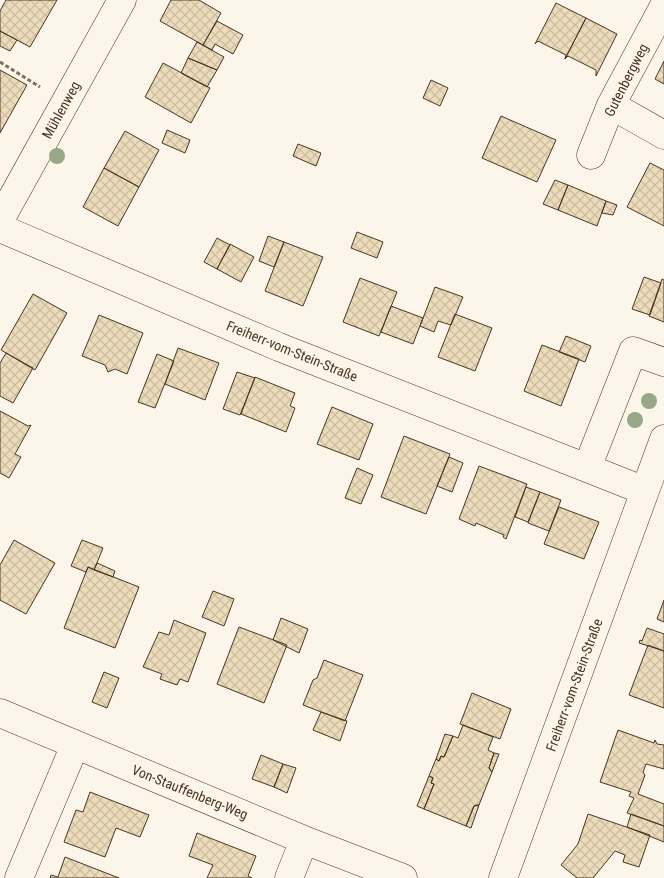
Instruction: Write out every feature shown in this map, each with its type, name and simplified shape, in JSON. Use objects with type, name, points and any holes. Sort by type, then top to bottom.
[{"type":"street","name":"Mühlenweg","points":[[0,220],[122,0]]},
{"type":"street","name":"Gutenbergweg","points":[[590,155],[611,105],[664,6]]},
{"type":"street","points":[[611,105],[664,135]]},
{"type":"street","name":"Freiherr-vom-Stein-Straße","points":[[0,228],[279,347],[645,492]]},
{"type":"street","points":[[587,468],[633,351],[664,362]]},
{"type":"street","name":"Freiherr-vom-Stein-Straße","points":[[503,878],[664,439]]},
{"type":"street","name":"Von-Stauffenberg-Weg","points":[[0,713],[304,840],[403,878]]},
{"type":"street","points":[[19,878],[75,745]]},
{"type":"street","points":[[289,878],[304,840]]},
{"type":"path","points":[[0,62],[65,102]]},
{"type":"building","points":[[6,0],[57,0],[30,47],[0,31],[0,11]]},
{"type":"building","points":[[171,0],[199,0],[221,13],[203,45],[160,21]]},
{"type":"building","points":[[556,3],[586,18],[565,59],[566,55],[538,41],[535,44]]},
{"type":"building","points":[[586,18],[617,34],[596,76],[596,70],[568,56],[565,59]]},
{"type":"building","points":[[217,21],[243,35],[233,54],[215,44],[212,50],[203,45]]},
{"type":"building","points":[[0,31],[17,40],[10,51],[0,46]]},
{"type":"building","points":[[197,42],[224,57],[217,70],[188,58]]},
{"type":"building","points":[[188,58],[217,70],[207,87],[181,73]]},
{"type":"building","points":[[664,61],[664,84],[655,79]]},
{"type":"building","points":[[163,63],[210,88],[191,123],[145,97]]},
{"type":"building","points":[[0,70],[27,85],[0,133]]},
{"type":"building","points":[[431,80],[448,88],[440,106],[423,98]]},
{"type":"building","points":[[501,116],[556,140],[537,182],[482,158]]},
{"type":"building","points":[[167,130],[190,140],[185,153],[162,143]]},
{"type":"building","points":[[125,131],[159,150],[139,187],[104,168]]},
{"type":"building","points":[[298,144],[321,153],[316,166],[293,156]]},
{"type":"building","points":[[650,163],[664,170],[664,226],[627,207]]},
{"type":"building","points":[[104,168],[139,187],[118,226],[83,207]]},
{"type":"building","points":[[555,180],[568,185],[558,210],[543,204]]},
{"type":"building","points":[[568,185],[606,201],[597,226],[558,210]]},
{"type":"building","points":[[606,201],[617,205],[613,215],[602,213]]},
{"type":"building","points":[[357,232],[383,242],[377,258],[351,248]]},
{"type":"building","points":[[268,236],[284,242],[274,267],[259,261]]},
{"type":"building","points":[[217,238],[230,245],[217,269],[204,262]]},
{"type":"building","points":[[284,242],[323,257],[303,306],[265,291]]},
{"type":"building","points":[[230,244],[254,257],[241,282],[217,269]]},
{"type":"building","points":[[644,277],[661,283],[650,315],[632,309]]},
{"type":"building","points":[[360,278],[397,292],[379,336],[343,322]]},
{"type":"building","points":[[662,279],[664,280],[664,322],[649,316]]},
{"type":"building","points":[[435,287],[463,297],[451,325],[438,321],[434,332],[420,326]]},
{"type":"building","points":[[33,294],[67,313],[35,370],[1,350]]},
{"type":"building","points":[[391,306],[423,318],[413,344],[381,332]]},
{"type":"building","points":[[455,314],[492,328],[475,371],[438,357]]},
{"type":"building","points":[[99,315],[143,333],[127,374],[115,369],[108,372],[105,365],[82,356]]},
{"type":"building","points":[[566,336],[591,346],[585,362],[559,352]]},
{"type":"building","points":[[542,345],[579,359],[561,406],[524,391]]},
{"type":"building","points":[[178,348],[219,363],[205,400],[165,384]]},
{"type":"building","points":[[6,353],[33,368],[13,403],[0,396],[0,363]]},
{"type":"building","points":[[157,354],[174,361],[155,408],[138,402]]},
{"type":"building","points":[[237,372],[255,378],[240,415],[223,409]]},
{"type":"building","points":[[255,377],[295,393],[290,406],[295,408],[286,432],[241,414]]},
{"type":"building","points":[[332,407],[373,424],[359,460],[317,444]]},
{"type":"building","points":[[0,411],[28,426],[31,425],[15,454],[21,457],[9,478],[0,473]]},
{"type":"building","points":[[404,436],[450,454],[426,514],[381,497]]},
{"type":"building","points":[[449,457],[463,463],[452,492],[437,486]]},
{"type":"building","points":[[479,466],[527,484],[506,539],[503,537],[504,535],[476,523],[475,526],[459,519]]},
{"type":"building","points":[[357,468],[373,475],[361,504],[345,498]]},
{"type":"building","points":[[526,487],[540,492],[528,522],[515,517]]},
{"type":"building","points":[[540,492],[561,500],[549,531],[528,523]]},
{"type":"building","points":[[559,507],[599,522],[584,559],[544,544]]},
{"type":"building","points":[[14,540],[55,563],[26,614],[0,600],[0,565]]},
{"type":"building","points":[[82,540],[103,548],[94,570],[88,567],[86,572],[71,566]]},
{"type":"building","points":[[97,563],[115,571],[113,577],[94,570]]},
{"type":"building","points":[[88,567],[139,587],[115,648],[64,628]]},
{"type":"building","points":[[213,591],[234,599],[224,626],[202,617]]},
{"type":"building","points":[[664,600],[664,622],[657,619]]},
{"type":"building","points":[[281,618],[308,629],[299,653],[273,640]]},
{"type":"building","points":[[174,620],[206,633],[188,682],[180,679],[177,685],[160,679],[162,674],[143,667],[159,632],[169,635]]},
{"type":"building","points":[[239,627],[287,645],[264,703],[217,684]]},
{"type":"building","points":[[647,628],[664,634],[664,651],[639,643],[640,640],[642,641]]},
{"type":"building","points":[[648,645],[664,651],[664,708],[629,695]]},
{"type":"building","points":[[324,660],[363,675],[345,721],[303,705],[313,680],[317,678]]},
{"type":"building","points":[[104,672],[119,678],[107,708],[92,702]]},
{"type":"building","points":[[472,693],[511,709],[500,739],[460,724]]},
{"type":"building","points":[[321,712],[347,721],[340,741],[313,730]]},
{"type":"building","points":[[463,725],[493,737],[488,750],[494,753],[489,768],[492,772],[479,805],[474,806],[466,826],[424,809],[434,784],[431,783],[433,778],[429,776],[436,759],[439,761],[441,756],[444,757],[453,736],[458,738]]},
{"type":"building","points":[[618,730],[654,743],[655,740],[657,744],[664,745],[664,769],[646,764],[643,772],[645,775],[638,794],[664,804],[664,826],[627,813],[634,798],[629,796],[631,792],[600,782]]},
{"type":"building","points":[[445,734],[453,736],[444,757],[441,756],[439,761],[436,759]]},
{"type":"building","points":[[494,753],[499,754],[492,772],[489,768]]},
{"type":"building","points":[[261,755],[283,764],[274,787],[252,779]]},
{"type":"building","points":[[283,764],[296,768],[287,793],[274,787]]},
{"type":"building","points":[[429,776],[433,778],[431,783],[434,784],[424,809],[417,806]]},
{"type":"building","points":[[90,792],[149,815],[140,837],[116,828],[105,857],[64,842],[76,810],[83,812]]},
{"type":"building","points":[[479,805],[471,828],[466,826],[474,806]]},
{"type":"building","points":[[588,814],[650,835],[639,867],[623,862],[625,855],[615,851],[593,878],[577,878],[561,865],[578,844]]},
{"type":"building","points":[[631,814],[664,826],[664,842],[627,827]]},
{"type":"building","points":[[197,833],[256,856],[248,876],[252,878],[207,878],[213,865],[189,856]]},
{"type":"building","points":[[65,857],[119,878],[50,878],[51,875],[58,877]]}]
